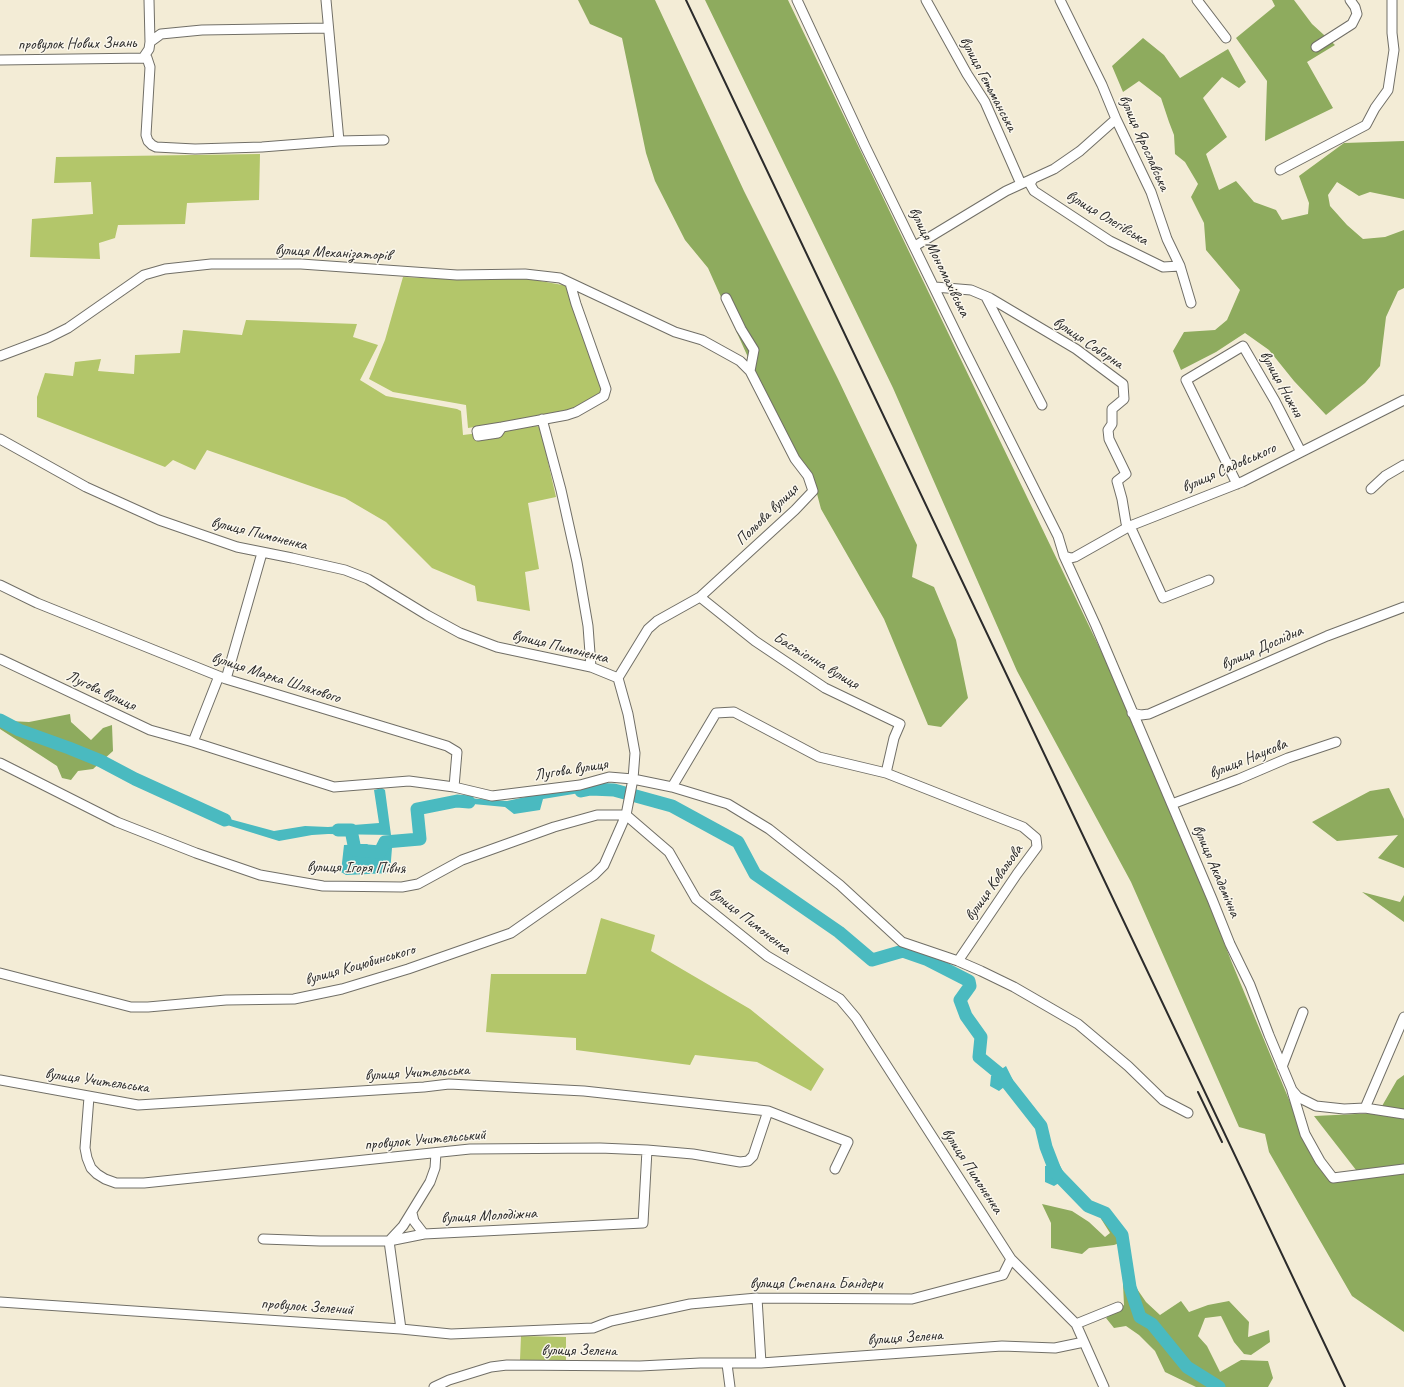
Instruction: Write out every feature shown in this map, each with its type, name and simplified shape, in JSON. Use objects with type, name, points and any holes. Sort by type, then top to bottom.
[{"type":"street","points":[[143,58],[149,49],[150,42],[149,0]]},
{"type":"street","points":[[326,0],[338,141],[384,140]]},
{"type":"street","name":"вулиця Мономахівська","points":[[797,0],[865,146],[963,347],[1058,536],[1064,556]]},
{"type":"street","name":"вулиця Гетьманська","points":[[926,0],[967,74],[985,102],[1021,184]]},
{"type":"street","name":"вулиця Ярославська","points":[[1060,0],[1102,84],[1116,119],[1151,192],[1168,239],[1180,266],[1191,303]]},
{"type":"street","points":[[1197,0],[1226,38]]},
{"type":"street","points":[[1316,48],[1352,24],[1356,14],[1355,7],[1350,0]]},
{"type":"street","points":[[1280,170],[1366,125],[1375,108],[1388,90],[1394,50],[1392,33],[1392,0]]},
{"type":"street","points":[[150,42],[161,34],[202,30],[328,28]]},
{"type":"street","name":"провулок Нових Знань","points":[[0,60],[147,58],[150,67],[146,135],[148,141],[156,147],[195,149],[262,147],[338,141]]},
{"type":"street","points":[[915,246],[1006,191],[1054,169],[1080,150],[1116,119]]},
{"type":"street","name":"вулиця Олегівська","points":[[1033,179],[1030,184],[1034,191],[1110,241],[1163,267],[1180,266]]},
{"type":"street","name":"вулиця Механізаторів","points":[[1,355],[48,338],[68,328],[144,275],[155,271],[177,267],[211,264],[301,264],[457,276],[525,274],[560,278],[675,332]]},
{"type":"street","points":[[502,426],[542,420],[573,413],[604,396],[604,381],[576,304],[570,283]]},
{"type":"street","name":"вулиця Соборна","points":[[934,287],[971,290],[986,296],[1076,349],[1123,384],[1124,399],[1112,409],[1112,424],[1108,430],[1109,439],[1126,474],[1117,482],[1122,499],[1126,523],[1130,526]]},
{"type":"street","points":[[576,304],[589,292]]},
{"type":"street","points":[[986,296],[1042,405]]},
{"type":"street","points":[[726,298],[740,329],[754,350],[750,371]]},
{"type":"street","name":"Польова вулиця","points":[[618,678],[648,629],[657,621],[700,597],[795,510],[813,491],[808,476],[795,459],[750,371],[740,361],[702,340],[675,332]]},
{"type":"street","name":"вулиця Нижня","points":[[1236,484],[1186,380],[1243,346],[1301,452]]},
{"type":"street","name":"вулиця Садовського","points":[[1064,556],[1071,558],[1079,555],[1130,526],[1253,477],[1404,400]]},
{"type":"street","points":[[542,420],[560,483],[577,562],[588,626],[591,667]]},
{"type":"street","name":"вулиця Пимоненка","points":[[0,439],[86,487],[159,520],[237,547],[345,570],[368,579],[460,633],[497,646],[591,667],[618,678],[628,714],[635,753],[626,816],[669,852],[696,899],[767,956],[840,999],[856,1018],[1011,1259],[1076,1324],[1104,1387]]},
{"type":"street","points":[[1371,489],[1385,476],[1404,465]]},
{"type":"street","points":[[1130,526],[1163,598],[1209,580]]},
{"type":"street","points":[[193,742],[222,678],[262,552]]},
{"type":"street","points":[[1073,574],[1074,563],[1079,555]]},
{"type":"street","name":"вулиця Академічна","points":[[1064,556],[1172,804],[1230,944],[1250,985],[1292,1090],[1298,1097],[1316,1106],[1344,1109],[1365,1108],[1404,1114]]},
{"type":"street","name":"вулиця Марка Шляхового","points":[[0,585],[45,606],[222,678],[447,746],[457,752],[454,787]]},
{"type":"street","name":"Бастіонна вулиця","points":[[700,597],[755,641],[825,688],[900,724],[894,738],[886,774]]},
{"type":"street","name":"вулиця Дослідна","points":[[1132,713],[1145,714],[1274,660],[1326,636],[1404,607]]},
{"type":"street","name":"Лугова вулиця","points":[[0,659],[150,730],[193,742],[334,787],[409,781],[454,787],[492,796],[580,785],[609,777],[632,780]]},
{"type":"street","name":"вулиця Ковальова","points":[[672,787],[716,713],[734,712],[819,757],[886,774],[1023,826],[1036,838],[1037,847],[958,961]]},
{"type":"street","points":[[1137,725],[1139,719],[1145,714]]},
{"type":"street","name":"вулиця Наукова","points":[[1172,804],[1239,779],[1288,758],[1336,742]]},
{"type":"street","name":"вулиця Ігоря Півня","points":[[0,763],[117,822],[196,853],[260,876],[323,886],[402,886],[418,884],[462,860],[554,827],[596,815],[626,816]]},
{"type":"street","points":[[632,780],[672,787],[728,804],[763,825],[840,885],[902,942],[958,961],[1014,987],[1078,1024],[1128,1066],[1164,1100],[1188,1113]]},
{"type":"street","name":"вулиця Коцюбинського","points":[[0,973],[131,1008],[226,1000],[294,999],[342,989],[408,969],[497,938],[525,924],[594,875],[604,865],[626,816]]},
{"type":"street","points":[[1282,1067],[1303,1012]]},
{"type":"street","points":[[1365,1108],[1404,1017]]},
{"type":"street","name":"вулиця Учительська","points":[[0,1080],[138,1105],[424,1087],[449,1084],[584,1091],[768,1111],[848,1142],[834,1169]]},
{"type":"street","points":[[1292,1090],[1305,1134],[1320,1161],[1333,1178],[1404,1168]]},
{"type":"street","name":"провулок Учительський","points":[[89,1097],[85,1148],[87,1158],[91,1168],[97,1174],[116,1183],[144,1183],[470,1149],[600,1148],[648,1150],[693,1154],[740,1162],[748,1161],[753,1156],[768,1111]]},
{"type":"street","name":"вулиця Молодіжна","points":[[263,1239],[389,1241],[424,1234],[644,1223],[648,1150]]},
{"type":"street","points":[[401,1328],[389,1241],[404,1226],[430,1182],[435,1168],[436,1153]]},
{"type":"street","points":[[412,1214],[414,1221],[424,1234]]},
{"type":"street","name":"вулиця Степана Бандери","points":[[611,1321],[690,1304],[757,1298],[912,1299],[1003,1274],[1011,1259]]},
{"type":"street","points":[[757,1298],[761,1363]]},
{"type":"street","name":"провулок Зелений","points":[[0,1302],[401,1328],[451,1334],[593,1328],[611,1321]]},
{"type":"street","points":[[1076,1324],[1118,1307]]},
{"type":"street","name":"вулиця Зелена","points":[[434,1387],[448,1380],[491,1367],[502,1366],[640,1366],[700,1363],[761,1363],[1002,1346],[1055,1348],[1084,1342]]},
{"type":"street","points":[[727,1364],[730,1387]]},
{"type":"green space","points":[[578,0],[655,0],[744,191],[838,379],[917,545],[912,577],[934,587],[956,640],[968,698],[941,727],[928,725],[884,619],[821,509],[812,475],[793,450],[751,364],[708,268],[685,240],[655,181],[646,153],[622,38],[590,24]]},
{"type":"green space","points":[[705,0],[788,0],[1153,759],[1232,963],[1310,1150],[1331,1181],[1363,1179],[1314,1116],[1378,1113],[1397,1080],[1404,1075],[1404,1332],[1352,1296],[1269,1152],[1265,1134],[1239,1127],[1131,882],[1017,671],[893,388]]},
{"type":"green space","points":[[1272,0],[1294,0],[1312,24],[1335,45],[1307,62],[1333,108],[1265,141],[1267,81],[1236,38],[1275,6]]},
{"type":"green space","points":[[1143,38],[1164,55],[1180,78],[1228,49],[1246,82],[1239,88],[1222,77],[1203,98],[1227,137],[1206,154],[1219,190],[1236,181],[1254,202],[1276,210],[1282,220],[1308,214],[1309,203],[1299,176],[1344,143],[1404,141],[1404,199],[1370,192],[1359,196],[1337,182],[1328,195],[1330,206],[1347,225],[1363,239],[1385,237],[1404,230],[1404,288],[1398,291],[1386,317],[1380,366],[1365,383],[1326,415],[1294,381],[1269,350],[1245,333],[1216,352],[1181,370],[1173,351],[1184,332],[1215,330],[1227,320],[1240,290],[1206,250],[1204,223],[1191,197],[1198,184],[1185,162],[1175,154],[1174,135],[1161,98],[1139,81],[1123,92],[1112,66]]},
{"type":"green space","points":[[260,154],[259,200],[187,203],[185,224],[118,225],[115,238],[99,243],[100,259],[30,257],[32,219],[93,214],[91,182],[54,183],[56,157]]},
{"type":"green space","points":[[403,277],[465,280],[524,278],[568,286],[602,389],[600,395],[570,412],[468,428],[466,405],[393,392],[369,379],[385,340]]},
{"type":"green space","points":[[246,320],[357,324],[353,337],[378,345],[360,380],[386,396],[461,411],[463,435],[536,426],[540,427],[556,497],[528,503],[539,569],[525,572],[530,611],[477,601],[475,586],[432,568],[386,522],[345,498],[207,450],[195,470],[173,460],[165,467],[37,417],[37,397],[45,373],[73,376],[75,362],[101,359],[98,371],[134,374],[135,355],[180,353],[183,330],[242,335]]},
{"type":"green space","points":[[70,714],[71,722],[91,740],[103,728],[112,725],[113,751],[93,769],[78,771],[71,780],[62,778],[57,766],[0,729],[0,715],[10,721],[29,722]]},
{"type":"green space","points":[[1389,788],[1404,819],[1404,868],[1378,858],[1398,835],[1337,841],[1312,822],[1370,791]]},
{"type":"green space","points":[[1362,892],[1400,902],[1404,895],[1404,922]]},
{"type":"green space","points":[[601,918],[655,935],[651,951],[750,1009],[824,1069],[811,1091],[757,1062],[695,1055],[690,1065],[576,1050],[576,1038],[486,1032],[491,974],[586,974]]},
{"type":"green space","points":[[1042,1204],[1072,1211],[1089,1222],[1105,1237],[1110,1233],[1098,1214],[1112,1215],[1128,1240],[1114,1245],[1089,1248],[1082,1254],[1051,1248],[1051,1223]]},
{"type":"green space","points":[[1123,1284],[1135,1286],[1146,1302],[1160,1315],[1181,1301],[1189,1312],[1208,1305],[1229,1301],[1249,1322],[1248,1337],[1269,1330],[1270,1342],[1251,1355],[1244,1354],[1234,1342],[1221,1316],[1205,1318],[1198,1336],[1207,1346],[1220,1372],[1241,1360],[1268,1361],[1273,1378],[1268,1387],[1196,1387],[1165,1372],[1155,1351],[1139,1335],[1126,1326],[1114,1328],[1106,1318],[1124,1305]]},
{"type":"green space","points":[[521,1336],[566,1337],[566,1360],[520,1360]]},
{"type":"water","points":[[606,786],[598,790],[543,799],[540,810],[514,814],[505,807],[473,804],[463,807],[452,807],[453,797],[507,801],[530,796]]},
{"type":"water","points":[[382,788],[385,790],[391,835],[328,834],[312,835],[279,841],[211,820],[209,813],[274,831],[305,826],[328,827],[379,823],[374,790]]},
{"type":"water","points":[[367,844],[372,848],[384,847],[389,844],[392,848],[390,873],[346,875],[341,872],[344,845]]},
{"type":"water","points":[[1006,1066],[1013,1080],[999,1091],[990,1086],[991,1076]]},
{"type":"water","points":[[1059,1164],[1067,1178],[1054,1186],[1045,1182],[1045,1166]]},
{"type":"waterway","points":[[0,720],[19,730],[101,761],[135,779],[225,820]]},
{"type":"waterway","points":[[581,791],[591,789],[614,790],[672,806],[738,842],[755,874],[839,932],[872,960],[903,951],[926,959],[969,981],[970,986],[960,1000],[966,1016],[981,1037],[979,1057],[1001,1075],[1041,1126],[1046,1147],[1056,1173],[1088,1206],[1105,1213],[1122,1235],[1130,1287],[1140,1317],[1152,1324],[1187,1367],[1219,1387]]},
{"type":"waterway","points":[[338,830],[351,830],[355,850],[380,852],[385,842],[420,839],[417,809],[457,801],[469,802]]},
{"type":"railway","points":[[686,0],[1345,1387]]},
{"type":"railway","points":[[1198,1092],[1222,1142]]}]
